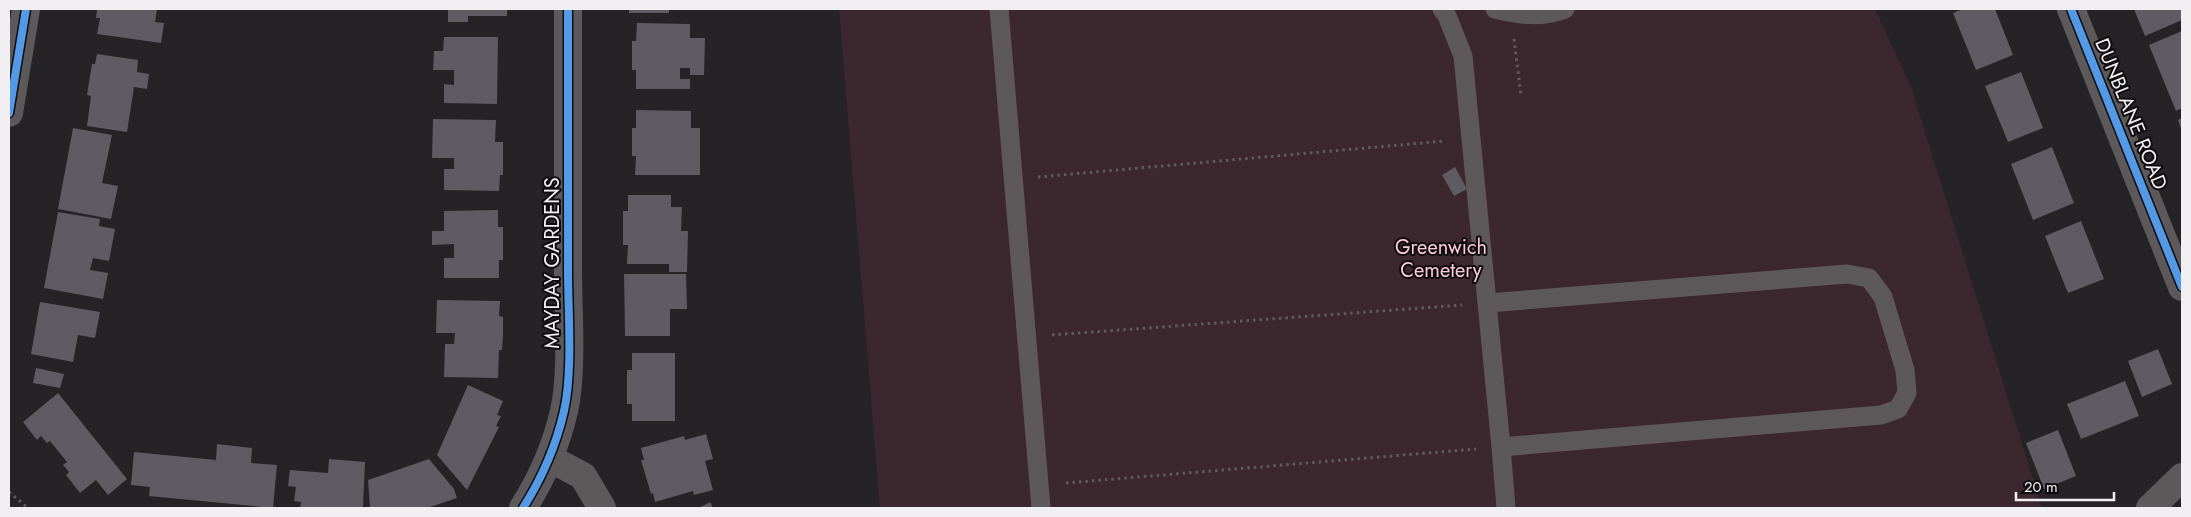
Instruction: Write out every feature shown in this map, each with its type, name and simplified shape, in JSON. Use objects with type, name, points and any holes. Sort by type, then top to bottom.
[{"type":"street","points":[[9,113],[26,9]]},
{"type":"street","name":"MAYDAY GARDENS","points":[[522,508],[537,485],[549,458],[564,410],[568,369],[568,9]]},
{"type":"street","name":"DUNBLANE ROAD","points":[[2071,9],[2182,288]]},
{"type":"street","points":[[549,458],[583,476],[602,508]]},
{"type":"street","points":[[2150,508],[2182,477]]},
{"type":"lane","points":[[999,9],[1041,508]]},
{"type":"lane","points":[[1442,9],[1447,16],[1463,56],[1506,508]]},
{"type":"lane","points":[[1503,11],[1531,16],[1564,9]]},
{"type":"lane","points":[[1488,303],[1847,274],[1869,278],[1883,297],[1905,370],[1907,393],[1898,409],[1882,415],[1501,447]]},
{"type":"path","points":[[1503,11],[1521,96]]},
{"type":"path","points":[[1014,180],[1471,139]]},
{"type":"path","points":[[1027,337],[1488,303]]},
{"type":"path","points":[[1039,485],[1501,447]]},
{"type":"path","points":[[9,492],[28,508]]},
{"type":"green space","name":"Greenwich Cemetery","points":[[839,9],[1875,9],[1911,87],[2042,508],[880,508]]},
{"type":"building","points":[[97,9],[157,9],[155,22],[164,23],[161,43],[97,34],[100,18],[96,18]]},
{"type":"building","points":[[448,9],[507,9],[507,16],[468,16],[468,22],[448,22]]},
{"type":"building","points":[[629,9],[669,9],[669,13],[629,13]]},
{"type":"building","points":[[1963,9],[1995,9],[2013,55],[1976,70],[1953,13]]},
{"type":"building","points":[[2134,9],[2182,9],[2182,20],[2145,36]]},
{"type":"building","points":[[637,23],[690,24],[690,38],[705,38],[704,75],[690,75],[690,68],[680,68],[680,79],[690,79],[690,89],[636,89],[636,70],[632,70],[632,41],[636,41]]},
{"type":"building","points":[[2182,31],[2182,108],[2176,111],[2149,45]]},
{"type":"building","points":[[444,37],[498,37],[497,104],[444,103],[444,84],[454,85],[454,70],[433,70],[434,51],[443,51]]},
{"type":"building","points":[[97,54],[138,60],[137,72],[149,74],[147,89],[134,87],[127,132],[87,126],[91,96],[87,95],[92,64],[95,64]]},
{"type":"building","points":[[2021,72],[2043,128],[2008,142],[1985,86]]},
{"type":"building","points":[[636,110],[691,111],[691,128],[700,128],[700,175],[635,175],[636,156],[632,156],[632,128],[636,128]]},
{"type":"building","points":[[2182,118],[2182,131],[2178,120]]},
{"type":"building","points":[[433,119],[496,120],[495,142],[503,142],[503,175],[500,175],[499,191],[444,190],[444,169],[454,169],[454,158],[432,158]]},
{"type":"building","points":[[73,128],[112,135],[102,183],[118,186],[111,219],[58,209]]},
{"type":"building","points":[[2052,147],[2074,203],[2033,220],[2011,164]]},
{"type":"building","points":[[1455,167],[1467,189],[1454,196],[1442,175]]},
{"type":"building","points":[[628,195],[671,195],[671,207],[682,207],[681,231],[688,231],[687,272],[669,272],[669,264],[627,264],[628,245],[623,245],[623,211],[628,211]]},
{"type":"building","points":[[498,210],[498,227],[503,227],[503,260],[499,260],[499,278],[444,278],[444,258],[454,258],[454,244],[432,245],[432,231],[444,231],[444,211]]},
{"type":"building","points":[[58,212],[100,219],[99,226],[115,229],[109,261],[93,258],[90,270],[108,273],[103,299],[44,288]]},
{"type":"building","points":[[2081,221],[2104,279],[2068,293],[2045,236]]},
{"type":"building","points":[[624,274],[686,274],[687,309],[670,309],[670,336],[625,336]]},
{"type":"building","points":[[437,300],[500,301],[499,316],[503,317],[503,334],[502,350],[499,350],[498,378],[444,377],[445,344],[454,344],[455,333],[436,333]]},
{"type":"building","points":[[40,302],[100,312],[95,338],[78,335],[73,362],[31,354]]},
{"type":"building","points":[[2158,349],[2172,384],[2142,397],[2128,361]]},
{"type":"building","points":[[632,353],[675,353],[675,421],[632,421],[632,404],[627,404],[627,370],[632,370]]},
{"type":"building","points":[[36,368],[64,374],[60,388],[33,383]]},
{"type":"building","points":[[2125,381],[2139,416],[2081,439],[2067,404]]},
{"type":"building","points":[[468,385],[503,401],[497,415],[501,416],[496,426],[499,427],[467,490],[437,455]]},
{"type":"building","points":[[58,393],[127,479],[108,495],[96,480],[80,493],[66,475],[69,472],[63,465],[67,462],[50,441],[47,443],[41,436],[37,440],[23,422]]},
{"type":"building","points":[[2058,430],[2076,476],[2044,489],[2026,443]]},
{"type":"building","points":[[706,434],[713,459],[705,461],[713,490],[694,495],[693,491],[655,502],[641,460],[644,460],[641,448],[684,436],[685,440]]},
{"type":"building","points":[[217,444],[252,448],[251,463],[277,465],[273,508],[149,496],[150,487],[131,485],[134,452],[216,460]]},
{"type":"building","points":[[329,459],[365,462],[363,508],[300,508],[301,502],[294,501],[296,487],[288,486],[290,470],[328,473]]},
{"type":"building","points":[[429,459],[454,489],[457,498],[427,508],[370,508],[368,480]]},
{"type":"building","points":[[710,502],[713,508],[699,508]]},
{"type":"cycle path","points":[[9,113],[26,9]]},
{"type":"cycle path","points":[[523,508],[553,449],[567,395],[569,341],[568,9]]},
{"type":"cycle path","points":[[2071,9],[2182,287]]}]
